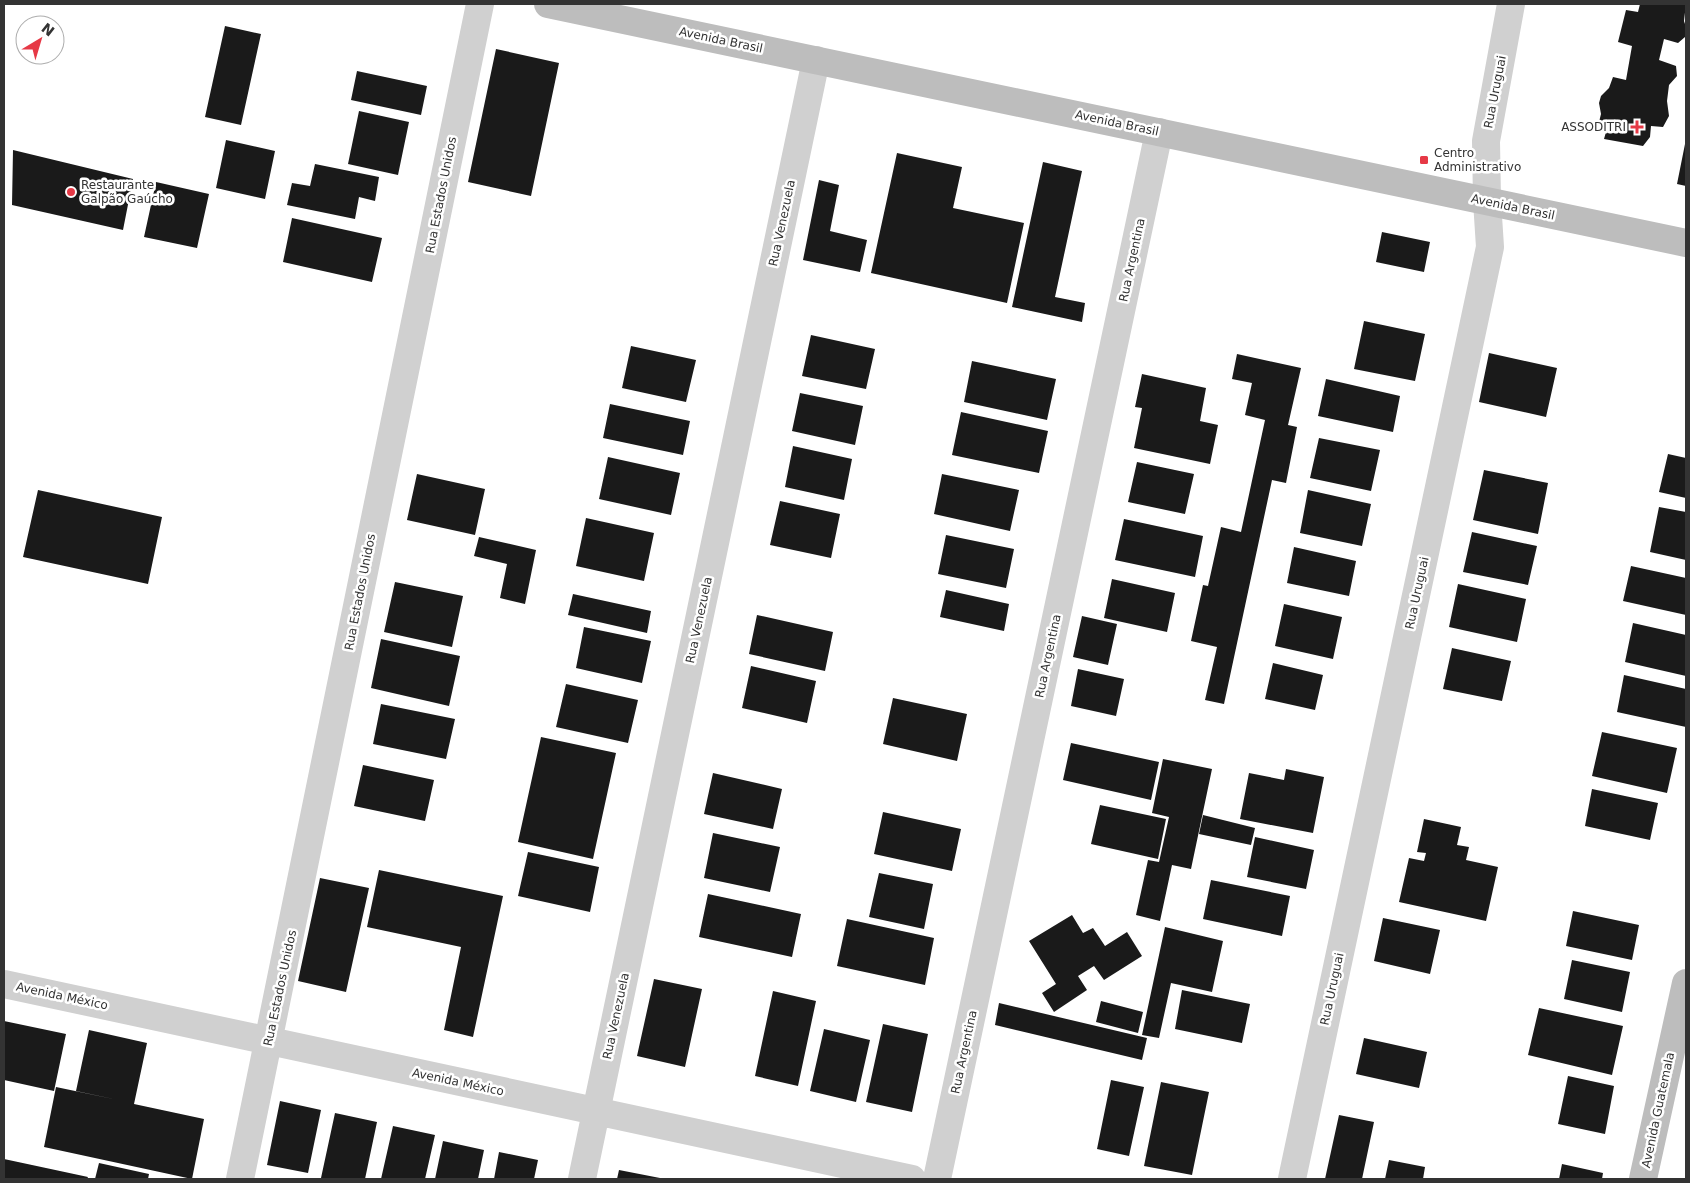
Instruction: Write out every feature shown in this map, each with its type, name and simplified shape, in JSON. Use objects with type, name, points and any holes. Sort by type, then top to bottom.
[{"type":"street","name":"Rua Estados Unidos","points":[[240,1179],[480,4]]},
{"type":"street","name":"Avenida Brasil","points":[[548,4],[1686,243]]},
{"type":"street","name":"Rua Uruguai","points":[[1292,1179],[1490,247],[1486,141],[1511,4]]},
{"type":"street","name":"Rua Venezuela","points":[[582,1179],[816,60]]},
{"type":"street","name":"Rua Argentina","points":[[937,1179],[1159,132]]},
{"type":"street","name":"Avenida Guatemala","points":[[1643,1179],[1686,983]]},
{"type":"street","name":"Avenida México","points":[[4,984],[912,1179]]},
{"type":"building","points":[[1640,4],[1686,4],[1685,37],[1678,43],[1664,39],[1659,60],[1676,66],[1677,76],[1669,85],[1667,101],[1669,116],[1663,127],[1651,126],[1650,137],[1643,146],[1604,139],[1606,132],[1597,130],[1601,114],[1599,103],[1601,96],[1609,88],[1613,77],[1626,80],[1632,46],[1618,42],[1626,10],[1638,12]]},
{"type":"building","points":[[225,26],[261,34],[241,125],[205,117]]},
{"type":"building","points":[[496,49],[559,63],[531,196],[468,182]]},
{"type":"building","points":[[357,71],[427,86],[421,115],[351,100]]},
{"type":"building","points":[[359,111],[409,122],[398,175],[348,164]]},
{"type":"building","points":[[226,140],[275,151],[265,199],[216,188]]},
{"type":"building","points":[[1686,145],[1686,186],[1677,184]]},
{"type":"building","name":"Restaurante Galpão Gaúcho","points":[[13,150],[133,179],[123,230],[12,205]]},
{"type":"building","points":[[897,153],[962,167],[953,208],[1024,223],[1007,303],[871,273]]},
{"type":"building","points":[[1043,162],[1082,171],[1055,297],[1085,303],[1082,322],[1012,307]]},
{"type":"building","points":[[315,164],[379,177],[375,201],[359,197],[355,219],[287,205],[292,183],[310,186]]},
{"type":"building","points":[[819,180],[839,185],[830,231],[867,240],[860,272],[803,260]]},
{"type":"building","points":[[156,182],[209,194],[197,248],[144,237]]},
{"type":"building","points":[[292,218],[382,238],[372,282],[283,262]]},
{"type":"building","points":[[1382,232],[1430,242],[1424,272],[1376,262]]},
{"type":"building","points":[[1364,321],[1425,334],[1415,381],[1354,369]]},
{"type":"building","points":[[811,335],[875,349],[866,389],[802,376]]},
{"type":"building","points":[[631,346],[696,360],[686,402],[622,388]]},
{"type":"building","points":[[1489,353],[1557,368],[1546,417],[1479,402]]},
{"type":"building","points":[[1237,354],[1301,368],[1288,425],[1297,427],[1286,483],[1272,480],[1224,704],[1205,700],[1217,647],[1191,641],[1203,585],[1208,586],[1221,527],[1241,532],[1265,420],[1245,415],[1252,383],[1232,379]]},
{"type":"building","points":[[972,361],[1056,379],[1047,420],[964,402]]},
{"type":"building","points":[[1142,374],[1206,388],[1200,421],[1218,425],[1210,464],[1134,448],[1142,408],[1135,407]]},
{"type":"building","points":[[1326,379],[1400,396],[1393,432],[1318,416]]},
{"type":"building","points":[[800,393],[863,406],[855,445],[792,431]]},
{"type":"building","points":[[610,404],[690,421],[683,455],[603,438]]},
{"type":"building","points":[[961,412],[1048,431],[1039,473],[952,455]]},
{"type":"building","points":[[1319,438],[1380,450],[1371,491],[1310,478]]},
{"type":"building","points":[[793,446],[852,459],[844,500],[785,487]]},
{"type":"building","points":[[1668,454],[1686,458],[1686,498],[1659,492]]},
{"type":"building","points":[[608,457],[680,473],[671,515],[599,499]]},
{"type":"building","points":[[1137,462],[1194,474],[1185,514],[1128,502]]},
{"type":"building","points":[[1484,470],[1548,483],[1538,534],[1473,520]]},
{"type":"building","points":[[417,474],[485,489],[475,535],[407,520]]},
{"type":"building","points":[[942,474],[1019,490],[1010,531],[934,514]]},
{"type":"building","points":[[38,490],[162,517],[148,584],[23,557]]},
{"type":"building","points":[[1308,490],[1371,504],[1362,546],[1300,533]]},
{"type":"building","points":[[780,501],[840,514],[831,558],[770,545]]},
{"type":"building","points":[[1659,507],[1686,512],[1686,560],[1650,552]]},
{"type":"building","points":[[586,518],[654,533],[644,581],[576,566]]},
{"type":"building","points":[[1124,519],[1203,536],[1195,577],[1115,560]]},
{"type":"building","points":[[1472,532],[1537,546],[1528,585],[1463,572]]},
{"type":"building","points":[[946,535],[1014,549],[1006,588],[938,574]]},
{"type":"building","points":[[479,537],[536,550],[525,604],[500,598],[507,564],[474,556]]},
{"type":"building","points":[[1294,547],[1356,561],[1349,596],[1287,583]]},
{"type":"building","points":[[1631,566],[1686,578],[1686,615],[1623,601]]},
{"type":"building","points":[[1112,579],[1175,593],[1167,632],[1104,618]]},
{"type":"building","points":[[395,582],[463,596],[452,647],[384,632]]},
{"type":"building","points":[[1458,584],[1526,599],[1517,642],[1449,627]]},
{"type":"building","points":[[946,590],[1009,604],[1004,631],[940,617]]},
{"type":"building","points":[[573,594],[651,611],[647,633],[568,615]]},
{"type":"building","points":[[1284,604],[1342,617],[1333,659],[1275,646]]},
{"type":"building","points":[[757,615],[833,632],[825,671],[749,654]]},
{"type":"building","points":[[1082,616],[1117,624],[1108,665],[1073,657]]},
{"type":"building","points":[[1633,623],[1686,635],[1686,676],[1625,662]]},
{"type":"building","points":[[584,627],[651,641],[642,683],[576,668]]},
{"type":"building","points":[[381,639],[460,656],[449,706],[371,688]]},
{"type":"building","points":[[1452,648],[1511,661],[1502,701],[1443,689]]},
{"type":"building","points":[[1273,663],[1323,675],[1315,710],[1265,699]]},
{"type":"building","points":[[751,666],[816,681],[807,723],[742,708]]},
{"type":"building","points":[[1078,669],[1124,679],[1116,716],[1071,706]]},
{"type":"building","points":[[1624,675],[1686,689],[1686,727],[1617,712]]},
{"type":"building","points":[[566,684],[638,700],[628,743],[556,727]]},
{"type":"building","points":[[893,698],[967,714],[957,761],[883,744]]},
{"type":"building","points":[[381,704],[455,719],[446,759],[373,744]]},
{"type":"building","points":[[1602,732],[1677,748],[1667,793],[1592,776]]},
{"type":"building","points":[[541,737],[616,753],[593,859],[518,842]]},
{"type":"building","points":[[1071,743],[1159,762],[1151,800],[1063,780]]},
{"type":"building","points":[[1163,759],[1212,769],[1191,869],[1172,865],[1160,921],[1136,915],[1148,860],[1159,862],[1169,817],[1152,813]]},
{"type":"building","points":[[363,765],[434,780],[425,821],[354,806]]},
{"type":"building","points":[[1286,769],[1324,777],[1313,833],[1240,819],[1249,773],[1284,780]]},
{"type":"building","points":[[713,773],[782,789],[773,829],[704,814]]},
{"type":"building","points":[[1592,789],[1658,803],[1650,840],[1585,826]]},
{"type":"building","points":[[1100,805],[1166,819],[1158,859],[1091,844]]},
{"type":"building","points":[[883,812],[961,829],[952,871],[874,854]]},
{"type":"building","points":[[1203,815],[1255,828],[1251,845],[1199,834]]},
{"type":"building","points":[[1424,819],[1461,827],[1457,845],[1469,847],[1466,860],[1498,867],[1486,921],[1399,902],[1409,858],[1424,861],[1426,853],[1417,852]]},
{"type":"building","points":[[713,833],[780,847],[770,892],[704,878]]},
{"type":"building","points":[[1255,837],[1314,850],[1306,889],[1247,877]]},
{"type":"building","points":[[528,852],[599,867],[590,912],[518,896]]},
{"type":"building","points":[[379,870],[503,896],[473,1037],[444,1030],[461,947],[367,927]]},
{"type":"building","points":[[879,873],[933,884],[924,929],[869,917]]},
{"type":"building","points":[[320,878],[369,888],[346,992],[298,981]]},
{"type":"building","points":[[1211,880],[1290,896],[1282,936],[1203,919]]},
{"type":"building","points":[[708,894],[801,914],[792,957],[699,937]]},
{"type":"building","points":[[1573,911],[1639,925],[1632,960],[1566,946]]},
{"type":"building","points":[[1072,915],[1083,933],[1093,928],[1105,946],[1127,932],[1142,956],[1104,980],[1094,966],[1078,976],[1087,990],[1054,1012],[1042,993],[1056,984],[1029,941]]},
{"type":"building","points":[[1383,918],[1440,930],[1430,974],[1374,961]]},
{"type":"building","points":[[847,919],[934,938],[925,985],[837,966]]},
{"type":"building","points":[[1165,927],[1223,941],[1212,992],[1171,983],[1159,1038],[1142,1035]]},
{"type":"building","points":[[1572,960],[1630,972],[1622,1012],[1564,999]]},
{"type":"building","points":[[654,979],[702,989],[685,1067],[637,1056]]},
{"type":"building","points":[[1182,990],[1250,1004],[1242,1043],[1175,1029]]},
{"type":"building","points":[[773,991],[816,1001],[798,1086],[755,1076]]},
{"type":"building","points":[[1101,1001],[1143,1012],[1138,1033],[1096,1022]]},
{"type":"building","points":[[999,1003],[1147,1038],[1142,1060],[995,1025]]},
{"type":"building","points":[[1539,1008],[1623,1026],[1612,1075],[1528,1055]]},
{"type":"building","points":[[4,1021],[66,1034],[54,1091],[4,1080]]},
{"type":"building","points":[[883,1024],[928,1034],[912,1112],[866,1102]]},
{"type":"building","points":[[824,1029],[870,1040],[856,1102],[810,1091]]},
{"type":"building","points":[[89,1030],[147,1043],[134,1104],[204,1119],[192,1179],[44,1147],[56,1087],[118,1100],[76,1091]]},
{"type":"building","points":[[1364,1038],[1427,1052],[1419,1088],[1356,1074]]},
{"type":"building","points":[[1568,1076],[1614,1086],[1605,1134],[1558,1124]]},
{"type":"building","points":[[1111,1080],[1144,1087],[1129,1156],[1097,1149]]},
{"type":"building","points":[[1161,1082],[1209,1092],[1192,1175],[1144,1166]]},
{"type":"building","points":[[280,1101],[321,1110],[308,1173],[267,1165]]},
{"type":"building","points":[[335,1113],[377,1122],[365,1179],[321,1178]]},
{"type":"building","points":[[1339,1115],[1374,1122],[1362,1179],[1325,1179]]},
{"type":"building","points":[[393,1126],[435,1135],[425,1179],[381,1179]]},
{"type":"building","points":[[443,1141],[484,1150],[478,1179],[435,1179]]},
{"type":"building","points":[[499,1152],[538,1160],[534,1179],[494,1179]]},
{"type":"building","points":[[4,1159],[88,1177],[87,1179],[4,1179]]},
{"type":"building","points":[[1389,1160],[1425,1167],[1423,1179],[1385,1179]]},
{"type":"building","points":[[99,1163],[149,1174],[148,1179],[95,1179]]},
{"type":"building","points":[[1562,1164],[1603,1173],[1602,1179],[1559,1179]]},
{"type":"building","points":[[619,1170],[660,1178],[660,1179],[617,1179]]},
{"type":"place","name":"ASSODITRI","points":[[1637,127]]},
{"type":"place","name":"Centro Administrativo","points":[[1424,160]]},
{"type":"place","name":"Restaurante Galpão Gaúcho","points":[[71,192]]}]
